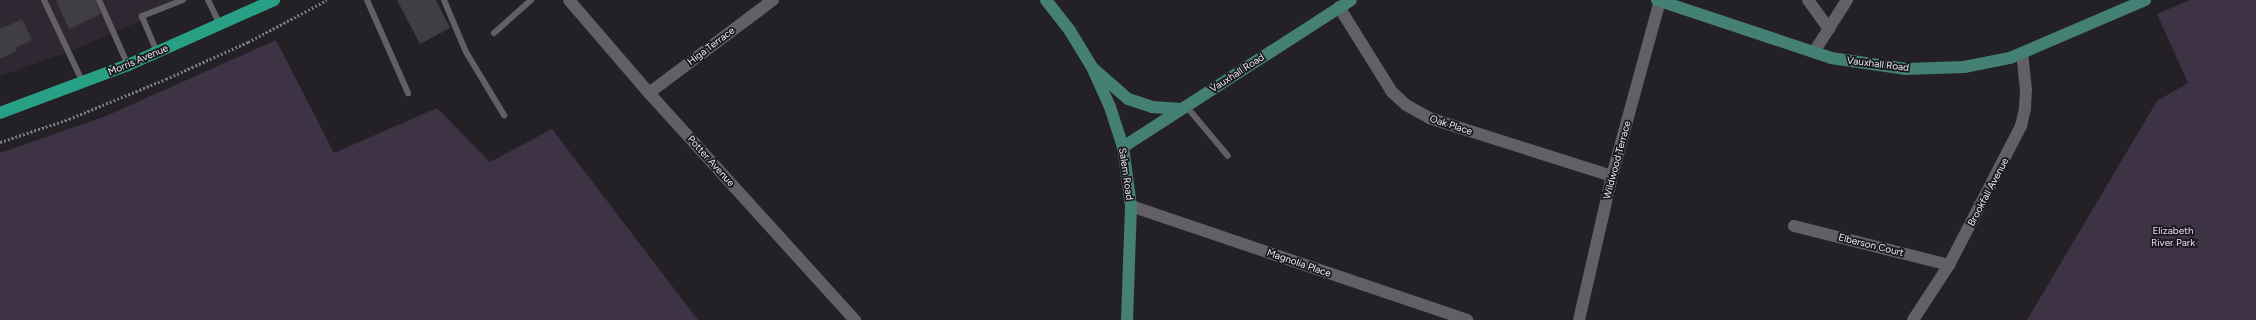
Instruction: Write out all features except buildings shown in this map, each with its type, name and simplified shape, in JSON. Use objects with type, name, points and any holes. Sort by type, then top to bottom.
[{"type":"main road","name":"Morris Avenue","points":[[0,113],[128,65],[220,25],[258,4],[274,0]]},
{"type":"street","name":"Higa Terrace","points":[[649,93],[773,0]]},
{"type":"street","name":"Salem Road","points":[[1046,0],[1070,31],[1092,67],[1110,107],[1123,147],[1131,206],[1127,320]]},
{"type":"street","name":"Vauxhall Road","points":[[1123,147],[1350,0]]},
{"type":"street","name":"Vauxhall Road","points":[[1659,0],[1831,58],[1906,69],[1964,67],[2010,58],[2144,0]]},
{"type":"street","name":"Wildwood Terrace","points":[[1578,320],[1612,176],[1659,0]]},
{"type":"street","points":[[1808,0],[1829,29]]},
{"type":"street","points":[[1814,52],[1847,0]]},
{"type":"street","name":"Potter Avenue","points":[[573,1],[649,93],[855,320]]},
{"type":"street","name":"Oak Place","points":[[1340,7],[1392,92],[1406,105],[1429,118],[1612,176]]},
{"type":"street","name":"Brookfall Avenue","points":[[1913,320],[1949,265],[2021,126],[2026,90],[2022,53]]},
{"type":"street","points":[[1092,67],[1128,99],[1152,108],[1184,108]]},
{"type":"street","name":"Magnolia Place","points":[[1131,206],[1467,320]]},
{"type":"street","name":"Elberson Court","points":[[1794,226],[1949,265]]},
{"type":"lane","points":[[44,0],[83,83]]},
{"type":"lane","points":[[99,0],[128,65]]},
{"type":"lane","points":[[156,52],[142,16],[183,0]]},
{"type":"lane","points":[[208,0],[220,25]]},
{"type":"lane","points":[[367,0],[408,93]]},
{"type":"lane","points":[[494,33],[531,0]]},
{"type":"lane","points":[[446,1],[466,52],[504,115]]},
{"type":"lane","points":[[1184,108],[1228,156]]},
{"type":"path","points":[[0,142],[69,119],[166,79],[255,39],[327,0]]},
{"type":"shaded area","points":[[0,0],[188,0],[79,48],[0,76]]},
{"type":"green space","name":"Elizabeth River Park","points":[[2190,0],[2256,0],[2256,320],[2027,320],[2157,101],[2188,83],[2157,14]]},
{"type":"green space","points":[[276,40],[334,153],[437,108],[490,162],[552,129],[698,320],[0,320],[0,153],[106,116]]}]
